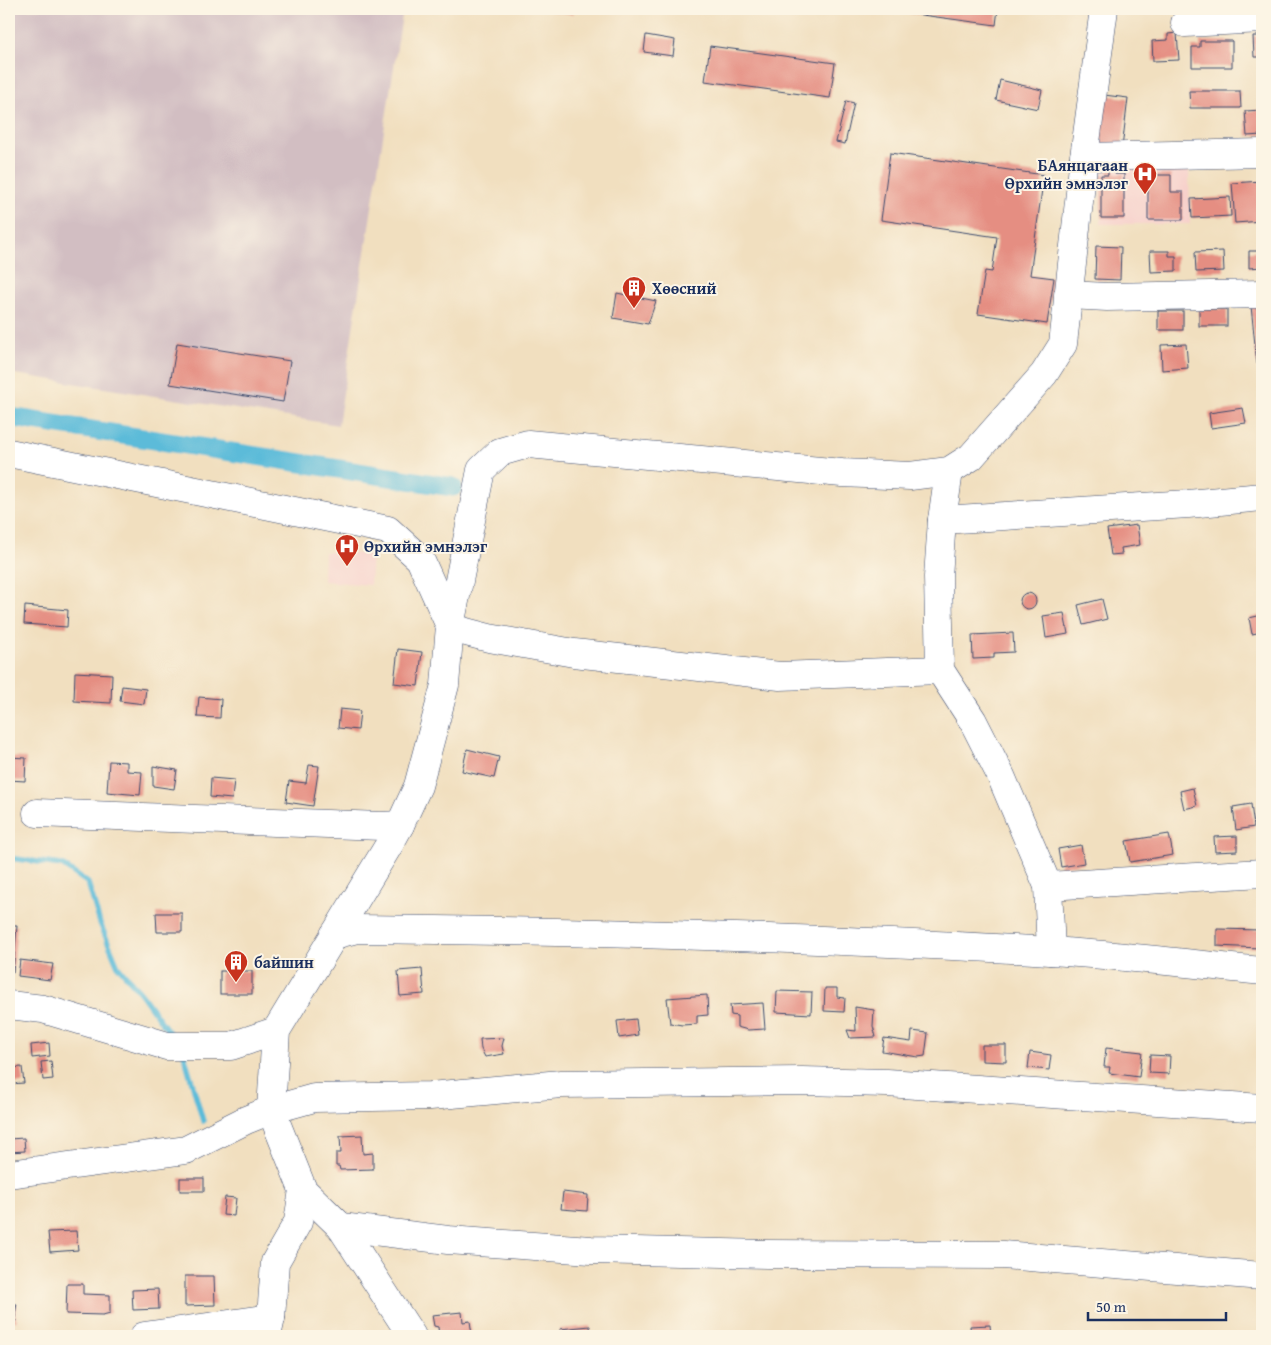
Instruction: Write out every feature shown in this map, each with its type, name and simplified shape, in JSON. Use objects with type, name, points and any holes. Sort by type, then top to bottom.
[{"type":"street","points":[[412,1336],[342,1227],[303,1190],[271,1110],[276,1031],[400,825],[418,786],[446,685],[450,626],[481,470],[500,452],[528,444],[842,473],[910,476],[949,471],[971,457],[1044,374],[1063,344],[1067,323],[1068,295],[1084,157],[1104,9]]},
{"type":"street","points":[[1185,23],[1262,19]]},
{"type":"street","points":[[1084,157],[1262,153]]},
{"type":"street","points":[[1068,295],[1107,297],[1262,294]]},
{"type":"street","points":[[9,452],[388,530],[420,559],[450,626],[489,638],[574,653],[780,676],[940,670]]},
{"type":"street","points":[[949,471],[942,520],[938,577],[940,670],[973,721],[1001,776],[1048,886],[1051,951]]},
{"type":"street","points":[[942,520],[1188,504],[1262,497]]},
{"type":"street","points":[[38,814],[381,826],[400,825]]},
{"type":"street","points":[[1048,886],[1262,873]]},
{"type":"street","points":[[334,935],[357,928],[552,931],[1051,951],[1262,971]]},
{"type":"street","points":[[9,1005],[43,1009],[179,1046],[231,1046],[276,1031]]},
{"type":"street","points":[[9,1174],[186,1150],[246,1120],[271,1110],[314,1098],[430,1096],[561,1084],[802,1081],[887,1083],[1262,1108]]},
{"type":"street","points":[[144,1336],[269,1327],[275,1262],[298,1222],[303,1190]]},
{"type":"street","points":[[342,1227],[448,1240],[591,1250],[767,1254],[1003,1255],[1262,1276]]},
{"type":"shaded area","points":[[9,9],[403,9],[338,425],[9,373]]},
{"type":"shaded area","name":"БАянцагаан Өрхийн эмнэлэг","points":[[1189,163],[1190,224],[1101,224],[1100,165]]},
{"type":"shaded area","name":"Өрхийн эмнэлэг","points":[[324,552],[372,554],[370,585],[323,581]]},
{"type":"building","points":[[551,9],[574,9],[573,14],[550,11]]},
{"type":"building","points":[[893,9],[998,9],[996,25],[892,11]]},
{"type":"building","points":[[1177,33],[1179,60],[1153,61],[1152,41],[1168,40],[1168,34]]},
{"type":"building","points":[[646,35],[675,40],[673,56],[644,52]]},
{"type":"building","points":[[1253,36],[1262,36],[1262,57],[1254,57]]},
{"type":"building","points":[[1200,41],[1232,41],[1232,67],[1192,67],[1192,47],[1200,47]]},
{"type":"building","points":[[710,46],[835,63],[830,98],[705,81]]},
{"type":"building","points":[[1000,80],[1042,90],[1038,109],[996,100]]},
{"type":"building","points":[[1189,91],[1240,91],[1241,108],[1190,108]]},
{"type":"building","points":[[1104,95],[1128,98],[1122,148],[1098,145]]},
{"type":"building","points":[[846,101],[854,103],[845,144],[836,142]]},
{"type":"building","points":[[1262,110],[1262,135],[1247,136],[1245,111]]},
{"type":"building","points":[[890,153],[1044,175],[1030,275],[1054,278],[1047,324],[978,314],[985,271],[992,272],[997,237],[881,220]]},
{"type":"building","points":[[1108,169],[1115,169],[1115,174],[1124,174],[1124,218],[1101,218],[1101,175],[1108,175]]},
{"type":"building","points":[[1148,175],[1171,175],[1171,192],[1183,192],[1183,220],[1148,220]]},
{"type":"building","points":[[1262,181],[1262,221],[1235,223],[1232,183]]},
{"type":"building","points":[[1230,197],[1231,216],[1192,218],[1191,199]]},
{"type":"building","points":[[1096,246],[1121,247],[1120,280],[1095,279]]},
{"type":"building","points":[[1150,251],[1169,251],[1169,256],[1176,256],[1176,271],[1151,272]]},
{"type":"building","points":[[1223,251],[1224,271],[1196,272],[1195,252]]},
{"type":"building","points":[[1249,251],[1262,251],[1262,267],[1249,268]]},
{"type":"building","name":"Хөөсний","points":[[617,293],[656,301],[648,324],[613,318]]},
{"type":"building","points":[[1262,305],[1262,363],[1257,364],[1251,306]]},
{"type":"building","points":[[1199,309],[1227,309],[1227,326],[1199,326]]},
{"type":"building","points":[[1158,311],[1183,311],[1183,330],[1158,330]]},
{"type":"building","points":[[177,343],[290,361],[283,402],[170,384]]},
{"type":"building","points":[[1186,344],[1188,368],[1162,370],[1161,345]]},
{"type":"building","points":[[1243,408],[1246,423],[1211,428],[1209,413]]},
{"type":"building","points":[[1137,525],[1140,545],[1121,548],[1122,554],[1111,555],[1107,529]]},
{"type":"building","points":[[1028,593],[1034,595],[1036,601],[1034,607],[1028,609],[1022,607],[1020,601],[1022,595]]},
{"type":"building","points":[[1102,599],[1107,619],[1083,625],[1078,605]]},
{"type":"building","points":[[25,606],[68,610],[67,627],[24,624]]},
{"type":"building","points":[[1064,613],[1068,634],[1046,638],[1043,616]]},
{"type":"building","points":[[1262,615],[1262,632],[1252,634],[1249,618]]},
{"type":"building","points":[[1013,633],[1014,652],[994,653],[994,658],[973,659],[972,635]]},
{"type":"building","points":[[398,649],[422,652],[418,686],[394,683]]},
{"type":"building","points":[[75,672],[112,674],[111,703],[74,701]]},
{"type":"building","points":[[122,686],[146,689],[144,704],[120,701]]},
{"type":"building","points":[[199,697],[221,699],[220,718],[197,717]]},
{"type":"building","points":[[340,709],[360,711],[358,730],[338,728]]},
{"type":"building","points":[[467,749],[499,757],[494,778],[462,771]]},
{"type":"building","points":[[9,757],[26,758],[25,781],[9,780]]},
{"type":"building","points":[[109,761],[127,762],[127,771],[142,772],[140,795],[107,792]]},
{"type":"building","points":[[309,765],[319,766],[313,806],[286,802],[289,781],[306,783]]},
{"type":"building","points":[[153,766],[177,770],[174,789],[153,786]]},
{"type":"building","points":[[211,778],[234,780],[232,799],[210,797]]},
{"type":"building","points":[[1193,788],[1197,806],[1184,809],[1180,791]]},
{"type":"building","points":[[1251,804],[1254,827],[1236,830],[1233,807]]},
{"type":"building","points":[[1169,834],[1173,855],[1130,862],[1126,841]]},
{"type":"building","points":[[1237,836],[1237,851],[1215,852],[1214,837]]},
{"type":"building","points":[[1081,845],[1084,863],[1061,867],[1058,849]]},
{"type":"building","points":[[156,913],[182,913],[182,932],[157,932]]},
{"type":"building","points":[[9,926],[17,926],[13,972],[9,971]]},
{"type":"building","points":[[1217,929],[1260,930],[1259,948],[1217,946]]},
{"type":"building","points":[[20,960],[53,964],[50,980],[18,976]]},
{"type":"building","points":[[422,969],[424,994],[400,996],[398,971]]},
{"type":"building","name":"байшин","points":[[220,971],[252,971],[252,994],[220,994]]},
{"type":"building","points":[[825,988],[837,988],[837,997],[845,998],[844,1012],[824,1011]]},
{"type":"building","points":[[777,991],[812,992],[811,1014],[776,1012]]},
{"type":"building","points":[[707,995],[708,1015],[697,1016],[697,1024],[682,1025],[670,1023],[667,998]]},
{"type":"building","points":[[763,1003],[765,1029],[748,1030],[737,1027],[737,1016],[731,1015],[730,1005]]},
{"type":"building","points":[[855,1007],[874,1010],[873,1026],[876,1037],[850,1038],[847,1030],[856,1031]]},
{"type":"building","points":[[636,1019],[638,1035],[619,1038],[617,1021]]},
{"type":"building","points":[[912,1031],[928,1033],[925,1056],[918,1057],[882,1051],[884,1038],[911,1042]]},
{"type":"building","points":[[504,1038],[502,1046],[504,1054],[485,1057],[481,1049],[480,1039]]},
{"type":"building","points":[[49,1043],[50,1056],[32,1058],[31,1045]]},
{"type":"building","points":[[982,1045],[1006,1045],[1006,1062],[982,1061]]},
{"type":"building","points":[[1106,1048],[1142,1052],[1139,1077],[1109,1073],[1110,1067],[1104,1067]]},
{"type":"building","points":[[1030,1052],[1051,1055],[1049,1070],[1028,1068]]},
{"type":"building","points":[[1150,1055],[1170,1056],[1169,1074],[1149,1073]]},
{"type":"building","points":[[51,1061],[53,1079],[43,1080],[41,1062]]},
{"type":"building","points":[[22,1067],[24,1083],[9,1084],[9,1068]]},
{"type":"building","points":[[362,1135],[363,1154],[373,1153],[373,1169],[340,1170],[339,1166],[336,1166],[336,1153],[341,1153],[340,1136]]},
{"type":"building","points":[[24,1138],[25,1151],[9,1152],[9,1139]]},
{"type":"building","points":[[180,1178],[204,1178],[204,1191],[180,1191]]},
{"type":"building","points":[[563,1192],[588,1195],[587,1211],[561,1209]]},
{"type":"building","points":[[225,1197],[236,1198],[234,1216],[223,1215]]},
{"type":"building","points":[[76,1231],[78,1250],[50,1252],[48,1232]]},
{"type":"building","points":[[185,1276],[214,1276],[215,1305],[185,1306]]},
{"type":"building","points":[[67,1284],[83,1284],[83,1294],[110,1295],[110,1313],[103,1315],[66,1314]]},
{"type":"building","points":[[158,1289],[159,1309],[133,1310],[132,1290]]},
{"type":"building","points":[[9,1304],[17,1304],[15,1314],[17,1321],[9,1321]]},
{"type":"building","points":[[462,1312],[463,1322],[470,1321],[472,1335],[439,1336],[438,1327],[434,1326],[432,1315]]},
{"type":"building","points":[[990,1325],[991,1336],[971,1336],[970,1326]]},
{"type":"building","points":[[590,1326],[591,1336],[561,1336],[560,1329]]},
{"type":"waterway","points":[[9,417],[453,487]]},
{"type":"waterway","points":[[9,858],[62,865],[88,883],[100,923],[118,966],[173,1038]]},
{"type":"waterway","points":[[184,1054],[203,1121]]},
{"type":"place","name":"БАянцагаан Өрхийн эмнэлэг","points":[[1145,195]]},
{"type":"place","name":"Хөөсний","points":[[634,309]]},
{"type":"place","name":"Өрхийн эмнэлэг","points":[[347,567]]},
{"type":"place","name":"байшин","points":[[236,983]]}]
